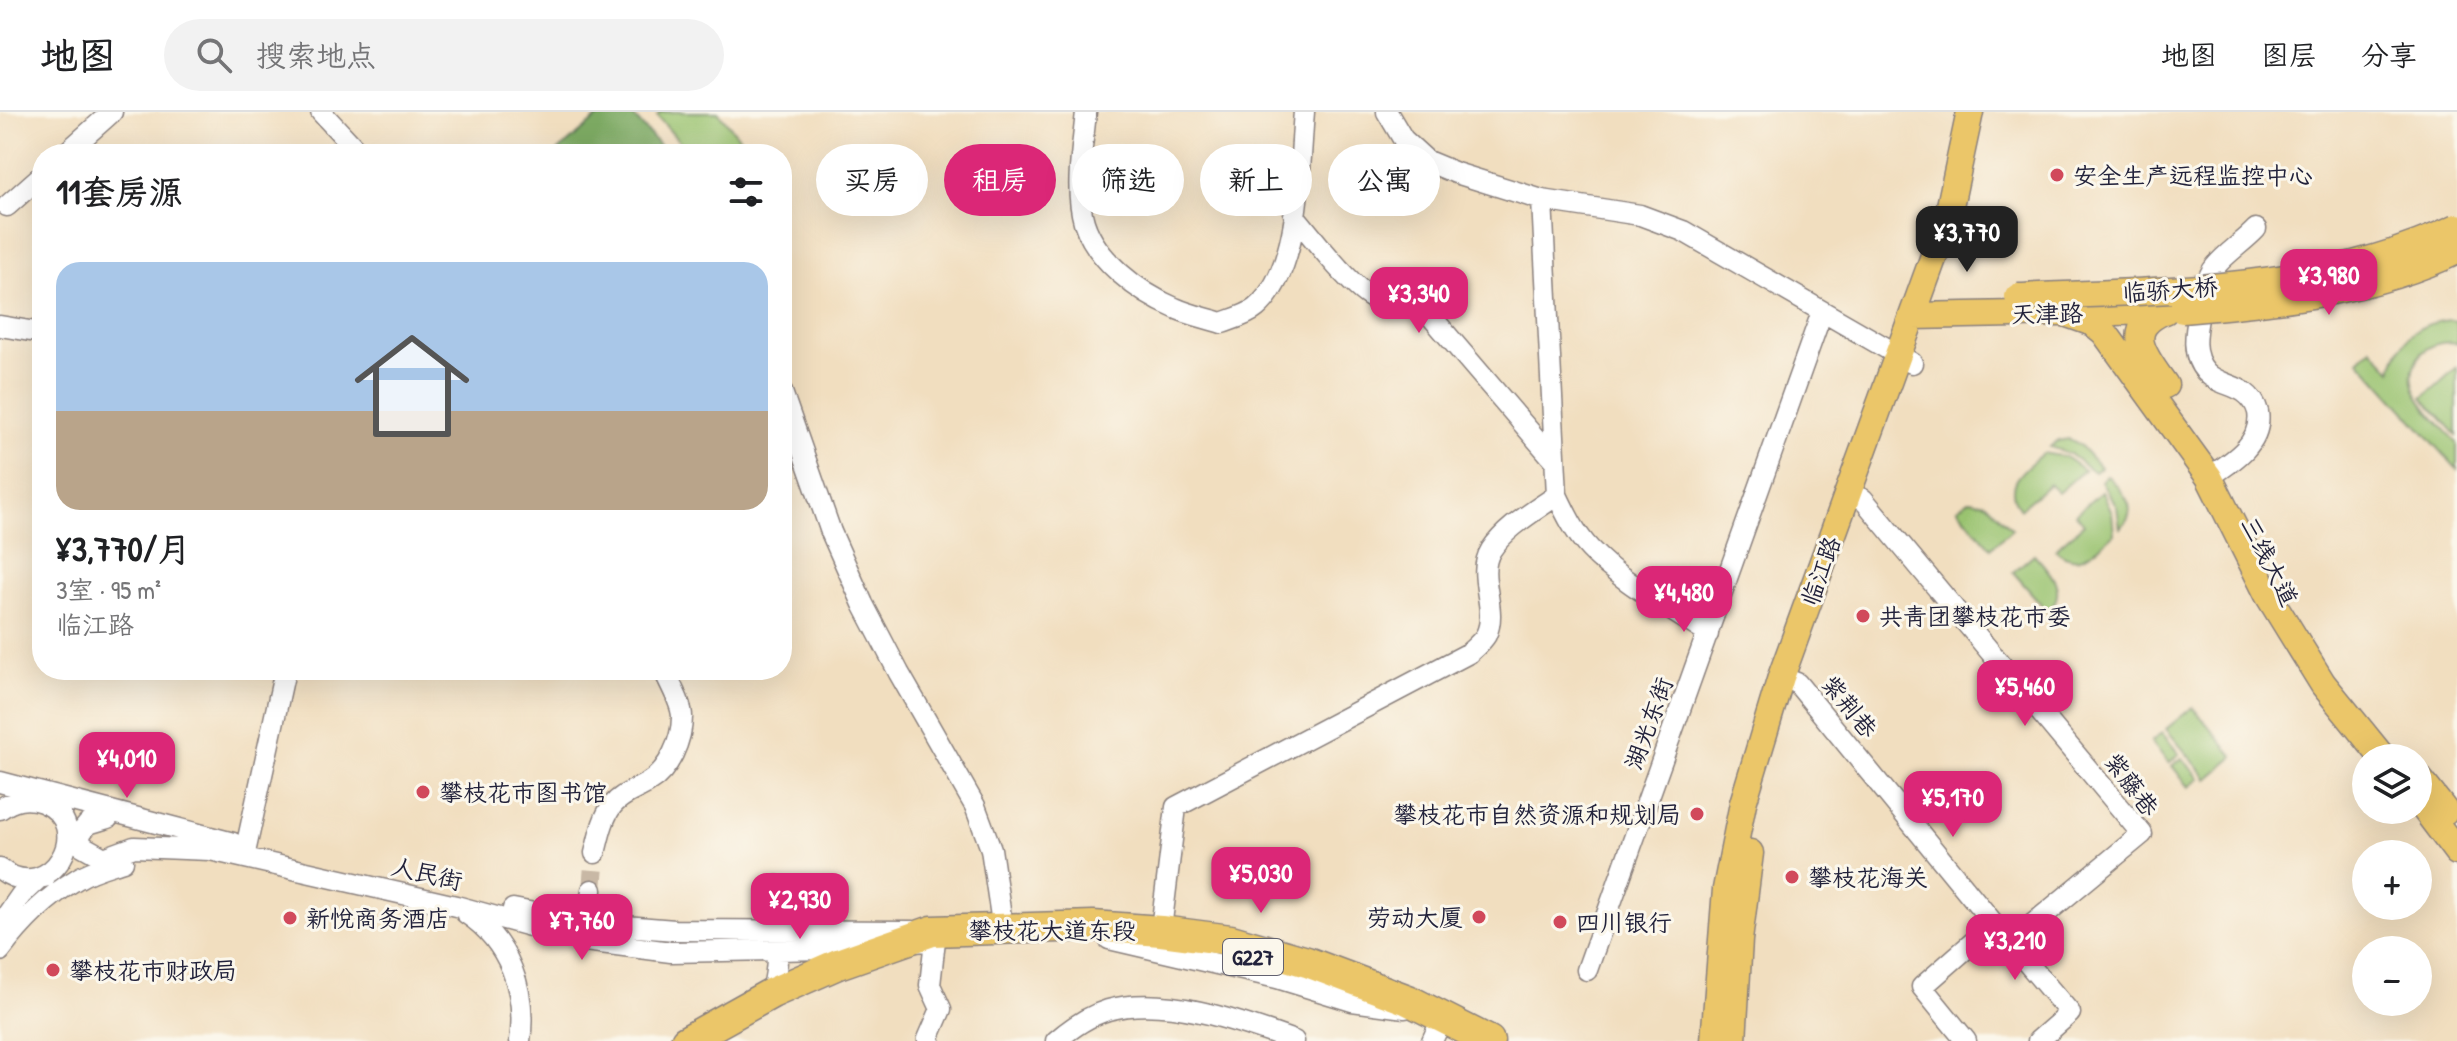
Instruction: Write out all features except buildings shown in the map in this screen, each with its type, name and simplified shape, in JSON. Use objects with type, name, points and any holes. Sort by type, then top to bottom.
[{"type":"highway","name":"攀枝花大道东段","points":[[933,935],[1003,930],[1094,931],[1228,949],[1407,1004],[1437,1029],[1468,1041]]},
{"type":"highway","name":"攀枝花大道东段","points":[[933,935],[1094,931]]},
{"type":"highway","name":"G227","points":[[686,1041],[772,993],[838,964],[898,943],[933,935]]},
{"type":"highway","name":"G227","points":[[709,1041],[742,1021],[933,935]]},
{"type":"highway","name":"攀枝花大道东段","points":[[1437,1029],[1489,1041]]},
{"type":"main road","name":"临江路","points":[[1924,308],[1953,200],[1970,112]]},
{"type":"main road","name":"临江路","points":[[1714,1041],[1723,913],[1743,803],[1924,308],[1968,205],[1986,112]]},
{"type":"main road","name":"临骄大桥","points":[[1924,308],[2018,297],[2124,301],[2237,284],[2341,267],[2392,253],[2457,227]]},
{"type":"main road","name":"临骄大桥","points":[[2173,310],[2292,299],[2347,288],[2400,274],[2457,251]]},
{"type":"main road","name":"天津路","points":[[1924,308],[2062,312],[2124,301],[2173,310]]},
{"type":"main road","points":[[2124,301],[2115,338],[2138,363]]},
{"type":"main road","points":[[2138,363],[2141,332],[2148,320],[2173,310]]},
{"type":"main road","points":[[2062,312],[2093,323],[2138,363]]},
{"type":"main road","name":"三线大道","points":[[2138,363],[2216,473],[2306,631],[2333,672],[2391,744]]},
{"type":"main road","name":"三线大道","points":[[2216,473],[2268,595],[2323,684],[2372,744]]},
{"type":"main road","name":"临江路","points":[[1733,1041],[1739,940],[1750,850],[1789,680]]},
{"type":"main road","points":[[2432,795],[2457,826]]},
{"type":"main road","points":[[2432,819],[2457,852]]},
{"type":"street","points":[[76,144],[112,112]]},
{"type":"street","points":[[321,112],[351,144]]},
{"type":"street","points":[[1086,112],[1080,179],[1084,221],[1097,250],[1135,285],[1174,308],[1222,323],[1255,309],[1275,287],[1287,261],[1294,216]]},
{"type":"street","points":[[1301,144],[1304,112]]},
{"type":"street","points":[[1387,112],[1403,139],[1427,161],[1542,200],[1640,215],[1683,231],[1905,359]]},
{"type":"street","points":[[7,206],[32,184]]},
{"type":"street","points":[[1542,200],[1557,495],[1570,523],[1589,548],[1618,573],[1708,634]]},
{"type":"street","points":[[1295,216],[1358,288],[1372,299],[1418,308],[1429,314],[1555,461]]},
{"type":"street","points":[[2216,473],[2251,442],[2259,426],[2257,408],[2248,395],[2206,372],[2195,349],[2196,330],[2207,282],[2215,267],[2256,229]]},
{"type":"street","name":"湖光东街","points":[[1587,970],[1822,312]]},
{"type":"street","points":[[0,326],[32,331]]},
{"type":"street","points":[[0,340],[32,334]]},
{"type":"street","points":[[792,421],[831,532],[863,604],[975,806],[991,849],[1003,930]]},
{"type":"street","points":[[1162,921],[1176,807],[1469,653],[1486,635],[1491,613],[1485,577],[1489,553],[1507,532],[1557,495]]},
{"type":"street","name":"紫藤巷","points":[[1856,497],[2142,834],[2010,943]]},
{"type":"street","points":[[244,852],[283,680]]},
{"type":"street","points":[[595,853],[612,806],[624,795],[649,783],[664,771],[673,755],[683,716],[668,680]]},
{"type":"street","name":"紫荆巷","points":[[1789,680],[2070,1013],[2038,1041]]},
{"type":"street","points":[[0,785],[244,852]]},
{"type":"street","points":[[0,785],[48,804],[58,812],[67,835],[61,861],[21,895],[0,925]]},
{"type":"street","points":[[0,809],[12,801],[35,799],[244,852]]},
{"type":"street","points":[[108,818],[88,824],[80,834],[81,845],[104,858],[134,847],[244,852]]},
{"type":"street","points":[[0,951],[32,915],[79,877],[128,859],[181,849]]},
{"type":"street","name":"人民街","points":[[244,852],[585,941],[671,952],[778,941],[933,935]]},
{"type":"street","name":"人民街","points":[[244,852],[448,897],[587,923],[778,941],[898,943]]},
{"type":"street","points":[[0,869],[13,877],[27,879],[79,877]]},
{"type":"street","points":[[742,1021],[772,993],[778,941],[777,886]]},
{"type":"street","points":[[587,923],[592,890]]},
{"type":"street","points":[[456,906],[498,943],[515,974],[521,996],[520,1041]]},
{"type":"street","name":"G227","points":[[1094,931],[1162,921],[1236,931],[1311,952],[1407,1004]]},
{"type":"street","points":[[1966,1041],[1922,987],[1994,924]]},
{"type":"street","points":[[930,1041],[928,1039],[941,1009],[930,985],[933,935]]},
{"type":"street","points":[[1056,1041],[1073,1026],[1108,1010],[1148,1005],[1241,1022],[1294,1041]]},
{"type":"green space","points":[[604,112],[630,112],[658,144],[567,144]]},
{"type":"green space","points":[[661,112],[718,112],[745,144],[681,144],[657,116]]},
{"type":"green space","points":[[2457,321],[2457,343],[2438,344],[2422,353],[2414,365],[2412,377],[2415,389],[2429,413],[2457,442],[2457,469],[2359,360],[2371,348],[2392,370],[2400,349],[2412,334],[2429,324]]},
{"type":"green space","points":[[2457,367],[2457,435],[2423,398]]},
{"type":"green space","points":[[2069,439],[2079,444],[2100,467],[2094,472],[2070,454],[2050,447],[2057,441]]},
{"type":"green space","points":[[2043,453],[2065,457],[2084,470],[2058,493],[2049,484],[2020,509],[2015,500],[2014,484],[2022,471]]},
{"type":"green space","points":[[2107,475],[2124,494],[2130,507],[2126,521],[2120,528],[2117,507],[2101,481]]},
{"type":"green space","points":[[2102,491],[2112,512],[2114,534],[2086,556],[2071,558],[2063,555],[2055,549],[2084,524],[2076,514]]},
{"type":"green space","points":[[1970,500],[1987,503],[2012,529],[1991,548],[1957,508]]},
{"type":"green space","points":[[2034,554],[2051,574],[2057,589],[2054,604],[2048,612],[2013,572]]},
{"type":"green space","points":[[2193,707],[2234,757],[2208,779],[2166,729]]},
{"type":"green space","points":[[2162,733],[2179,754],[2169,763],[2151,742]]},
{"type":"green space","points":[[2182,758],[2200,779],[2189,787],[2172,766]]},
{"type":"tunnel","points":[[592,890],[595,853]]},
{"type":"place","name":"安全生产远程监控中心","points":[[2057,175]]},
{"type":"place","name":"共青团攀枝花市委","points":[[1863,616]]},
{"type":"place","name":"攀枝花市图书馆","points":[[423,792]]},
{"type":"place","name":"攀枝花市自然资源和规划局","points":[[1697,814]]},
{"type":"place","name":"攀枝花海关","points":[[1792,877]]},
{"type":"place","name":"劳动大厦","points":[[1479,917]]},
{"type":"place","name":"新悦商务酒店","points":[[290,918]]},
{"type":"place","name":"四川银行","points":[[1560,922]]},
{"type":"place","name":"攀枝花市财政局","points":[[53,970]]}]
